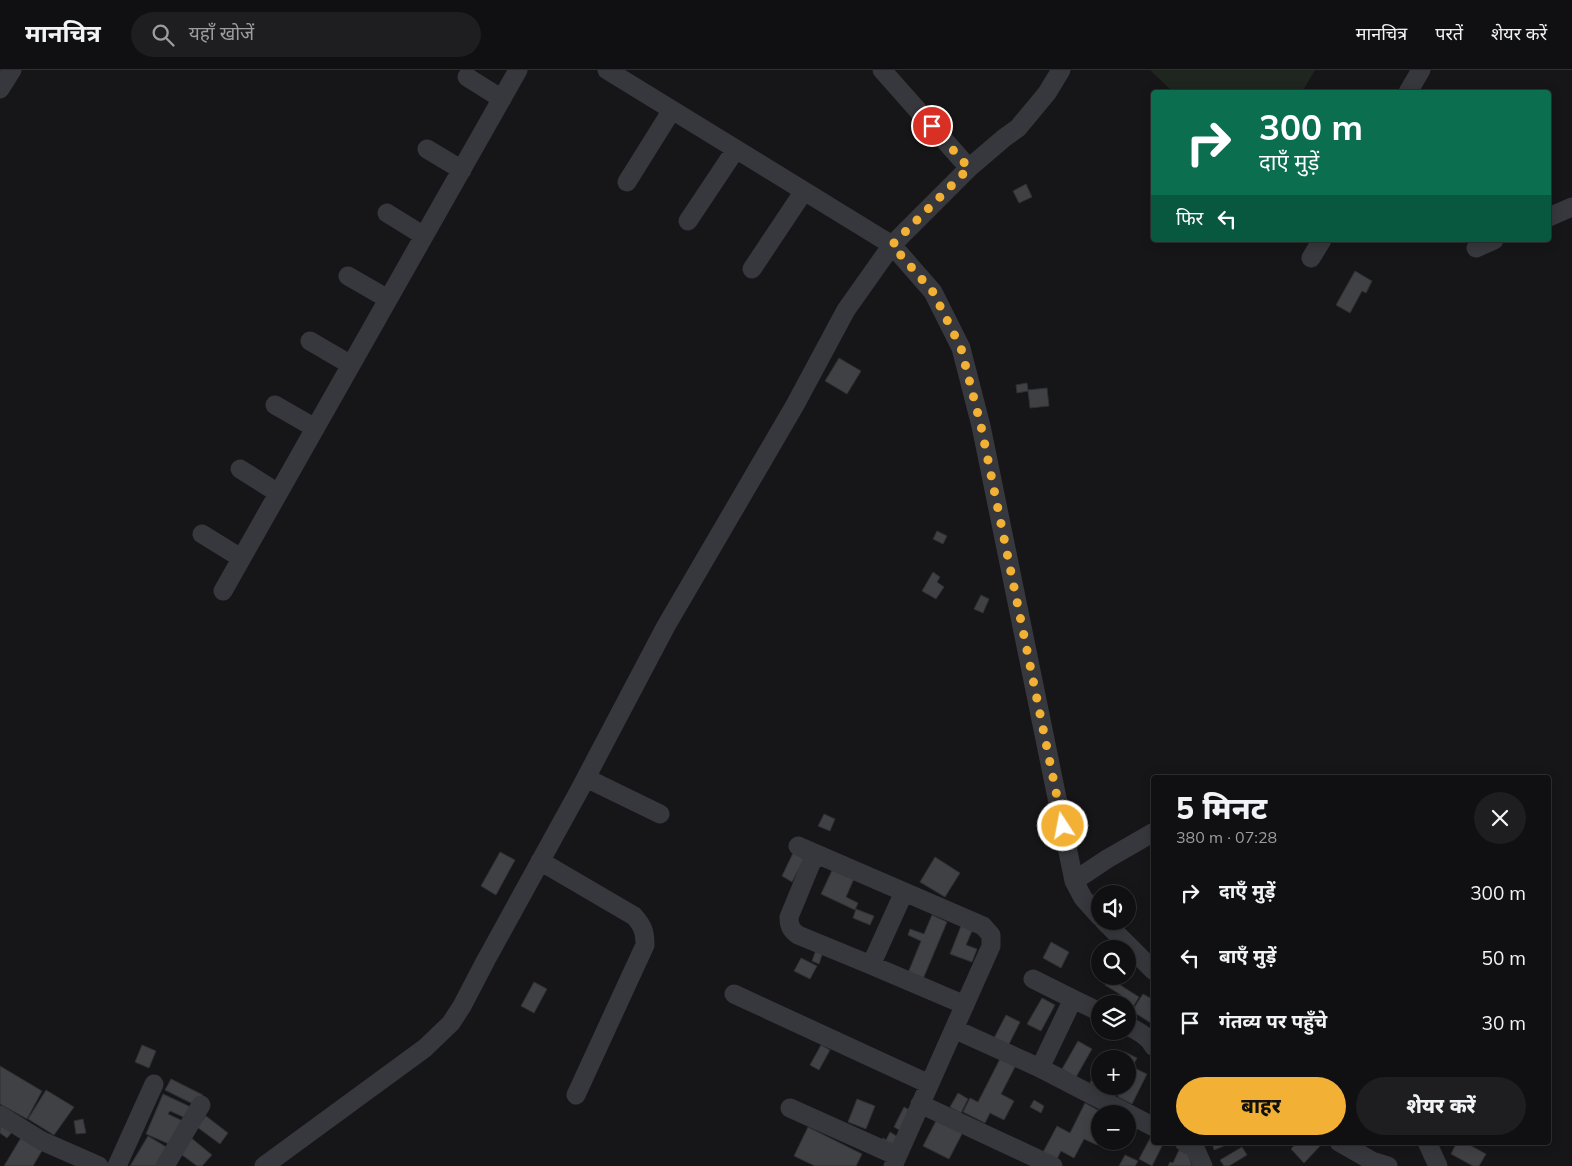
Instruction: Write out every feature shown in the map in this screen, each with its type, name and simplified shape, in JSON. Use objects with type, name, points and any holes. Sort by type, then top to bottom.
[{"type":"street","points":[[0,89],[12,70]]},
{"type":"street","points":[[222,591],[518,70]]},
{"type":"street","points":[[607,70],[892,245],[933,292],[961,348],[981,426],[1074,881],[1083,898],[1091,907]]},
{"type":"street","points":[[882,70],[969,168]]},
{"type":"street","points":[[264,1166],[425,1048],[451,1024],[586,778],[666,626],[795,405],[846,310],[892,245],[969,168],[1018,128],[1047,93],[1061,70]]},
{"type":"street","points":[[1409,90],[1421,70]]},
{"type":"street","points":[[467,77],[502,99]]},
{"type":"street","points":[[627,182],[672,110]]},
{"type":"street","points":[[427,149],[462,170]]},
{"type":"street","points":[[688,221],[736,149]]},
{"type":"street","points":[[752,269],[804,191]]},
{"type":"street","points":[[1551,215],[1572,206]]},
{"type":"street","points":[[387,213],[424,236]]},
{"type":"street","points":[[1311,258],[1321,242]]},
{"type":"street","points":[[1476,248],[1490,242]]},
{"type":"street","points":[[348,276],[388,299]]},
{"type":"street","points":[[310,341],[351,365]]},
{"type":"street","points":[[274,405],[315,428]]},
{"type":"street","points":[[240,469],[278,493]]},
{"type":"street","points":[[202,534],[241,558]]},
{"type":"street","points":[[586,778],[660,814]]},
{"type":"street","points":[[1074,881],[1151,834]]},
{"type":"street","points":[[790,1108],[895,1161],[991,946],[991,935],[984,926],[798,846]]},
{"type":"street","points":[[815,854],[789,918],[789,925],[792,930],[798,935],[965,1004]]},
{"type":"street","points":[[540,861],[634,916],[642,925],[645,934],[645,945],[576,1096]]},
{"type":"street","points":[[871,965],[904,892]]},
{"type":"street","points":[[1113,930],[1151,968]]},
{"type":"street","points":[[1033,979],[1091,1008]]},
{"type":"street","points":[[734,994],[929,1084]]},
{"type":"street","points":[[1040,1068],[1073,999]]},
{"type":"street","points":[[954,1029],[1040,1068],[1151,1125]]},
{"type":"street","points":[[1136,1030],[1144,1034],[1151,1043]]},
{"type":"street","points":[[117,1166],[154,1084]]},
{"type":"street","points":[[920,1104],[1020,1158],[1053,1166]]},
{"type":"street","points":[[165,1166],[201,1105]]},
{"type":"street","points":[[0,1115],[69,1160],[98,1166]]},
{"type":"street","points":[[1192,1145],[1202,1166]]},
{"type":"street","points":[[1344,1145],[1372,1160],[1388,1166]]},
{"type":"street","points":[[1428,1145],[1438,1166]]},
{"type":"shaded area","points":[[1150,70],[1315,70],[1303,90],[1171,90]]},
{"type":"building","points":[[1026,184],[1032,197],[1019,203],[1013,191]]},
{"type":"building","points":[[1355,271],[1372,281],[1366,293],[1362,291],[1350,313],[1336,305]]},
{"type":"building","points":[[839,358],[861,371],[847,394],[825,381]]},
{"type":"building","points":[[1027,383],[1028,390],[1047,388],[1049,406],[1030,408],[1028,391],[1017,393],[1016,385]]},
{"type":"building","points":[[937,531],[947,536],[943,544],[933,539]]},
{"type":"building","points":[[933,572],[940,577],[937,582],[944,587],[936,599],[922,591]]},
{"type":"building","points":[[981,595],[989,599],[983,613],[974,609]]},
{"type":"building","points":[[824,814],[835,819],[830,831],[818,826]]},
{"type":"building","points":[[500,852],[515,860],[496,895],[481,886]]},
{"type":"building","points":[[793,853],[804,859],[792,882],[782,876]]},
{"type":"building","points":[[935,857],[960,873],[945,897],[920,882]]},
{"type":"building","points":[[835,864],[856,874],[846,897],[858,903],[855,910],[821,894]]},
{"type":"building","points":[[856,909],[874,916],[870,925],[853,918]]},
{"type":"building","points":[[932,915],[947,922],[923,979],[908,973],[921,941],[908,935],[910,929],[924,934]]},
{"type":"building","points":[[961,926],[972,931],[966,945],[977,949],[972,962],[950,954]]},
{"type":"building","points":[[1051,942],[1069,952],[1061,968],[1043,958]]},
{"type":"building","points":[[817,947],[824,949],[819,964],[812,961]]},
{"type":"building","points":[[801,958],[817,966],[810,979],[794,971]]},
{"type":"building","points":[[534,982],[547,989],[534,1013],[521,1006]]},
{"type":"building","points":[[1105,985],[1120,985],[1136,995],[1121,995]]},
{"type":"building","points":[[1143,994],[1151,998],[1151,1023],[1136,1014],[1136,1005]]},
{"type":"building","points":[[1042,998],[1055,1005],[1041,1031],[1027,1024]]},
{"type":"building","points":[[1006,1015],[1020,1022],[1006,1050],[992,1042]]},
{"type":"building","points":[[1078,1041],[1092,1049],[1076,1077],[1062,1069]]},
{"type":"building","points":[[142,1045],[156,1051],[149,1068],[135,1062]]},
{"type":"building","points":[[821,1045],[830,1050],[819,1070],[810,1065]]},
{"type":"building","points":[[1001,1057],[1016,1065],[1001,1094],[1014,1101],[1004,1120],[990,1113],[985,1123],[963,1112],[970,1098],[978,1102]]},
{"type":"building","points":[[0,1066],[42,1091],[27,1119],[0,1104]]},
{"type":"building","points":[[1136,1069],[1147,1074],[1132,1104],[1118,1097],[1119,1095],[1136,1095]]},
{"type":"building","points":[[171,1079],[203,1095],[197,1106],[165,1090]]},
{"type":"building","points":[[46,1090],[74,1107],[54,1135],[28,1119]]},
{"type":"building","points":[[958,1093],[968,1099],[961,1113],[950,1107]]},
{"type":"building","points":[[163,1094],[195,1109],[190,1120],[170,1111],[168,1114],[187,1123],[176,1147],[146,1134]]},
{"type":"building","points":[[857,1099],[875,1106],[866,1129],[848,1122]]},
{"type":"building","points":[[1034,1100],[1044,1106],[1041,1113],[1030,1107]]},
{"type":"building","points":[[1085,1103],[1091,1106],[1091,1142],[1084,1139],[1074,1158],[1061,1151],[1056,1161],[1042,1154],[1057,1126],[1070,1133]]},
{"type":"building","points":[[904,1107],[911,1111],[901,1131],[894,1127]]},
{"type":"building","points":[[206,1116],[228,1133],[220,1144],[197,1127]]},
{"type":"building","points":[[83,1119],[86,1133],[76,1134],[74,1121]]},
{"type":"building","points":[[937,1119],[963,1132],[949,1159],[923,1146]]},
{"type":"building","points":[[0,1122],[13,1131],[7,1138],[0,1133]]},
{"type":"building","points":[[808,1127],[862,1154],[856,1166],[815,1166],[794,1156]]},
{"type":"building","points":[[890,1132],[898,1137],[891,1148],[880,1142],[883,1138],[886,1140]]},
{"type":"building","points":[[22,1136],[43,1149],[33,1166],[4,1166]]},
{"type":"building","points":[[148,1136],[173,1151],[164,1166],[130,1166]]},
{"type":"building","points":[[190,1137],[212,1155],[202,1166],[197,1166],[178,1152]]},
{"type":"building","points":[[1151,1137],[1151,1145],[1162,1145],[1152,1166],[1139,1159]]},
{"type":"building","points":[[1213,1145],[1226,1145],[1214,1150]]},
{"type":"building","points":[[1294,1145],[1321,1145],[1304,1163],[1291,1149]]},
{"type":"building","points":[[1456,1145],[1470,1145],[1486,1154],[1479,1166],[1473,1166],[1451,1154]]},
{"type":"building","points":[[1242,1147],[1247,1155],[1229,1166],[1224,1166],[1220,1160]]},
{"type":"building","points":[[1179,1150],[1188,1154],[1192,1166],[1168,1166],[1170,1162],[1173,1163]]},
{"type":"building","points":[[1125,1155],[1138,1161],[1135,1166],[1119,1166]]},
{"type":"route","points":[[932,126],[969,168],[892,245],[933,292],[961,348],[981,426],[1063,826]]}]
